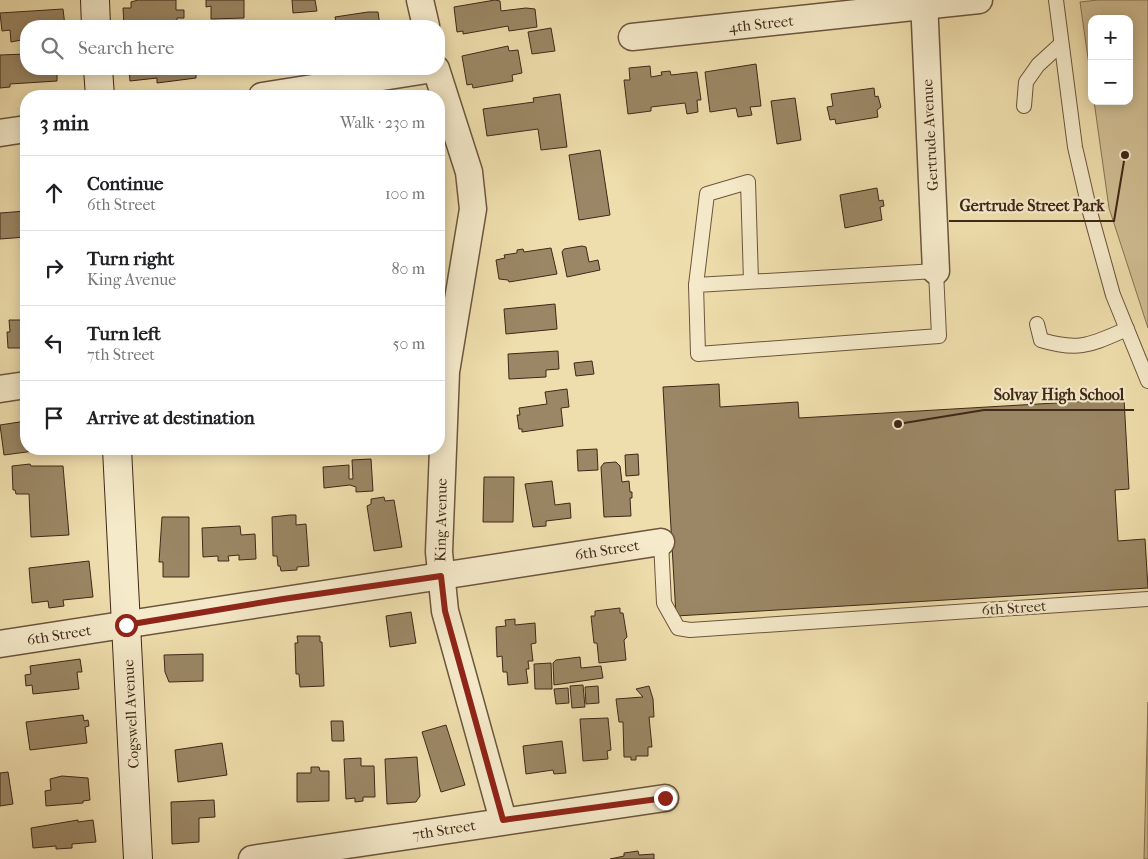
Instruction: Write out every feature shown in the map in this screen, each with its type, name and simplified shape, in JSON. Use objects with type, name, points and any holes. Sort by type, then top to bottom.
[{"type":"street","points":[[95,0],[96,20]]},
{"type":"street","points":[[420,0],[425,20]]},
{"type":"street","name":"4th Street","points":[[632,37],[924,3],[979,0]]},
{"type":"street","name":"Gertrude Avenue","points":[[924,3],[936,271]]},
{"type":"street","points":[[98,75],[100,90]]},
{"type":"street","points":[[300,90],[396,75]]},
{"type":"street","name":"King Avenue","points":[[436,75],[441,90]]},
{"type":"street","name":"King Avenue","points":[[445,101],[469,172],[473,209],[447,324],[445,402]]},
{"type":"street","points":[[0,133],[20,130]]},
{"type":"street","points":[[0,389],[20,386]]},
{"type":"street","name":"Cogswell Avenue","points":[[117,455],[138,859]]},
{"type":"street","name":"King Avenue","points":[[443,455],[440,552],[445,611],[503,820]]},
{"type":"street","name":"6th Street","points":[[0,644],[661,542]]},
{"type":"street","name":"7th Street","points":[[252,859],[503,820],[665,798]]},
{"type":"lane","points":[[1056,0],[1075,147],[1113,295],[1148,381]]},
{"type":"lane","points":[[1024,106],[1026,82],[1038,65],[1061,44]]},
{"type":"lane","points":[[696,285],[751,282],[936,271],[939,336],[698,354],[696,285],[707,194],[748,182],[751,282]]},
{"type":"lane","points":[[1037,324],[1041,340],[1061,346],[1086,346],[1127,329]]},
{"type":"lane","name":"6th Street","points":[[661,542],[664,603],[678,628],[690,630],[1148,599]]},
{"type":"shaded area","points":[[1148,0],[1148,328],[1109,208],[1095,105],[1133,105],[1133,15],[1088,15],[1088,58],[1080,2]]},
{"type":"shaded area","points":[[1148,702],[1148,859],[1144,859]]},
{"type":"building","points":[[138,0],[176,0],[176,10],[184,10],[184,18],[177,18],[177,20],[124,20],[123,8],[131,8],[131,2]]},
{"type":"building","points":[[206,0],[244,0],[244,18],[211,19],[211,6],[206,7]]},
{"type":"building","points":[[292,0],[315,0],[317,11],[293,13]]},
{"type":"building","points":[[495,0],[500,1],[501,11],[526,8],[535,9],[537,27],[509,31],[508,26],[463,34],[463,31],[457,32],[454,7]]},
{"type":"building","points":[[63,9],[64,20],[20,20],[20,40],[11,42],[10,30],[2,31],[0,13]]},
{"type":"building","points":[[378,12],[379,20],[336,20],[335,17]]},
{"type":"building","points":[[551,28],[555,51],[532,54],[528,32]]},
{"type":"building","points":[[508,46],[509,51],[518,50],[522,73],[512,75],[513,81],[473,88],[472,84],[467,85],[462,56]]},
{"type":"building","points":[[20,54],[20,75],[57,75],[57,81],[10,84],[10,87],[0,88],[0,55]]},
{"type":"building","points":[[756,64],[761,106],[750,107],[752,115],[738,117],[736,108],[710,112],[705,72]]},
{"type":"building","points":[[650,66],[651,77],[662,75],[661,72],[670,71],[671,75],[697,72],[701,100],[697,100],[698,112],[687,114],[685,103],[651,107],[651,111],[628,114],[624,80],[630,80],[629,68]]},
{"type":"building","points":[[130,75],[196,75],[196,78],[157,83],[157,78],[130,81]]},
{"type":"building","points":[[874,88],[875,97],[878,96],[881,107],[877,110],[878,117],[836,124],[835,119],[830,120],[827,107],[833,106],[831,94]]},
{"type":"building","points":[[560,94],[567,147],[541,150],[538,129],[487,136],[483,109],[534,102],[533,98]]},
{"type":"building","points":[[795,98],[801,140],[777,144],[771,101]]},
{"type":"building","points":[[600,150],[610,215],[579,220],[569,155]]},
{"type":"building","points":[[877,188],[879,201],[883,200],[884,206],[880,207],[882,220],[845,228],[840,195]]},
{"type":"building","points":[[20,211],[20,237],[0,239],[0,213]]},
{"type":"building","points":[[586,247],[589,262],[598,260],[600,270],[567,277],[562,252],[564,249]]},
{"type":"building","points":[[551,248],[557,274],[509,282],[508,280],[499,279],[496,260],[505,258],[504,255],[517,253],[517,250],[523,249],[524,252]]},
{"type":"building","points":[[555,304],[557,329],[506,334],[504,309]]},
{"type":"building","points":[[9,320],[20,320],[20,348],[8,348],[7,332],[10,332]]},
{"type":"building","points":[[558,351],[559,369],[546,370],[546,377],[509,379],[508,354]]},
{"type":"building","points":[[592,361],[594,374],[576,376],[574,363]]},
{"type":"building","points":[[719,384],[720,407],[798,402],[799,418],[1124,399],[1129,489],[1115,490],[1118,541],[1145,539],[1148,588],[676,616],[663,387]]},
{"type":"building","points":[[567,389],[569,407],[561,408],[563,426],[522,432],[522,429],[519,429],[517,415],[520,415],[519,408],[547,404],[545,392]]},
{"type":"building","points":[[20,422],[20,453],[4,455],[0,425]]},
{"type":"building","points":[[597,449],[598,470],[578,471],[577,450]]},
{"type":"building","points":[[638,454],[639,475],[626,476],[625,455]]},
{"type":"building","points":[[371,459],[373,491],[356,492],[356,487],[350,485],[324,488],[323,467],[349,465],[349,479],[353,479],[352,460]]},
{"type":"building","points":[[616,462],[620,466],[622,482],[629,481],[630,492],[632,492],[632,498],[630,498],[631,516],[604,517],[601,467],[604,463]]},
{"type":"building","points":[[30,464],[31,466],[63,466],[69,535],[31,537],[29,494],[16,494],[15,490],[13,490],[12,466]]},
{"type":"building","points":[[484,477],[514,477],[513,522],[483,522]]},
{"type":"building","points":[[552,481],[555,505],[570,503],[571,518],[546,521],[546,526],[533,527],[525,484]]},
{"type":"building","points":[[384,497],[385,501],[394,500],[402,547],[374,551],[367,506],[371,504],[371,499]]},
{"type":"building","points":[[296,515],[296,525],[306,524],[309,566],[297,567],[297,570],[281,571],[280,566],[278,566],[277,556],[273,556],[272,517]]},
{"type":"building","points":[[162,517],[189,517],[189,577],[163,577],[163,562],[159,562]]},
{"type":"building","points":[[240,526],[241,535],[255,534],[256,559],[239,560],[239,555],[228,556],[229,561],[218,561],[218,556],[203,557],[202,528]]},
{"type":"building","points":[[89,561],[93,597],[63,600],[64,606],[49,608],[48,601],[32,603],[29,568]]},
{"type":"building","points":[[620,608],[620,613],[623,613],[627,637],[624,640],[626,660],[599,663],[597,643],[594,643],[591,616],[595,616],[595,611]]},
{"type":"building","points":[[411,612],[416,643],[390,647],[386,616]]},
{"type":"building","points":[[515,619],[515,625],[535,623],[536,643],[531,644],[533,661],[528,661],[529,669],[526,669],[528,683],[508,685],[507,672],[503,672],[502,656],[497,657],[496,627],[506,626],[505,620]]},
{"type":"building","points":[[297,636],[320,636],[320,642],[322,642],[324,686],[300,687],[299,674],[296,674],[295,643],[298,643]]},
{"type":"building","points":[[203,654],[203,681],[169,682],[165,672],[164,655]]},
{"type":"building","points":[[580,657],[581,668],[601,666],[603,678],[554,685],[553,663],[556,660]]},
{"type":"building","points":[[80,659],[82,672],[77,672],[79,689],[33,694],[32,685],[26,686],[25,675],[31,674],[30,666]]},
{"type":"building","points":[[551,663],[552,689],[535,689],[534,664]]},
{"type":"building","points":[[583,685],[585,707],[572,708],[570,686]]},
{"type":"building","points":[[598,686],[599,703],[586,704],[585,687]]},
{"type":"building","points":[[649,686],[653,699],[654,717],[649,717],[652,747],[648,747],[648,756],[636,756],[636,760],[631,760],[631,757],[624,757],[623,722],[619,722],[616,699],[643,697],[636,689]]},
{"type":"building","points":[[568,688],[569,703],[556,704],[554,689]]},
{"type":"building","points":[[83,715],[84,721],[88,720],[89,726],[85,727],[87,743],[30,750],[26,722]]},
{"type":"building","points":[[608,718],[611,750],[607,751],[608,759],[583,761],[580,719]]},
{"type":"building","points":[[331,721],[343,721],[344,741],[332,741]]},
{"type":"building","points":[[446,725],[465,785],[441,792],[422,732]]},
{"type":"building","points":[[562,741],[566,773],[554,774],[553,770],[526,774],[523,746]]},
{"type":"building","points":[[222,743],[227,775],[178,782],[175,750]]},
{"type":"building","points":[[417,757],[420,796],[416,802],[387,804],[385,759]]},
{"type":"building","points":[[361,758],[361,766],[374,766],[375,797],[363,797],[363,801],[355,802],[355,798],[346,799],[344,759]]},
{"type":"building","points":[[311,767],[319,767],[320,771],[329,771],[329,801],[297,802],[297,773],[311,773]]},
{"type":"building","points":[[8,772],[13,804],[0,806],[0,773]]},
{"type":"building","points":[[62,776],[88,778],[90,800],[83,801],[83,803],[46,806],[45,791],[51,790],[50,779]]},
{"type":"building","points":[[214,800],[215,817],[199,818],[199,842],[172,844],[171,802]]},
{"type":"building","points":[[78,820],[78,822],[93,820],[96,842],[72,844],[72,848],[56,849],[56,846],[33,848],[31,828]]},
{"type":"building","points":[[638,851],[639,855],[654,854],[654,859],[610,859],[624,856],[624,853]]},
{"type":"place","name":"Gertrude Street Park","points":[[1125,155]]},
{"type":"place","name":"Solvay High School","points":[[898,424]]},
{"type":"route","points":[[126,625],[283,599],[441,576],[445,611],[503,820],[665,798]]}]
